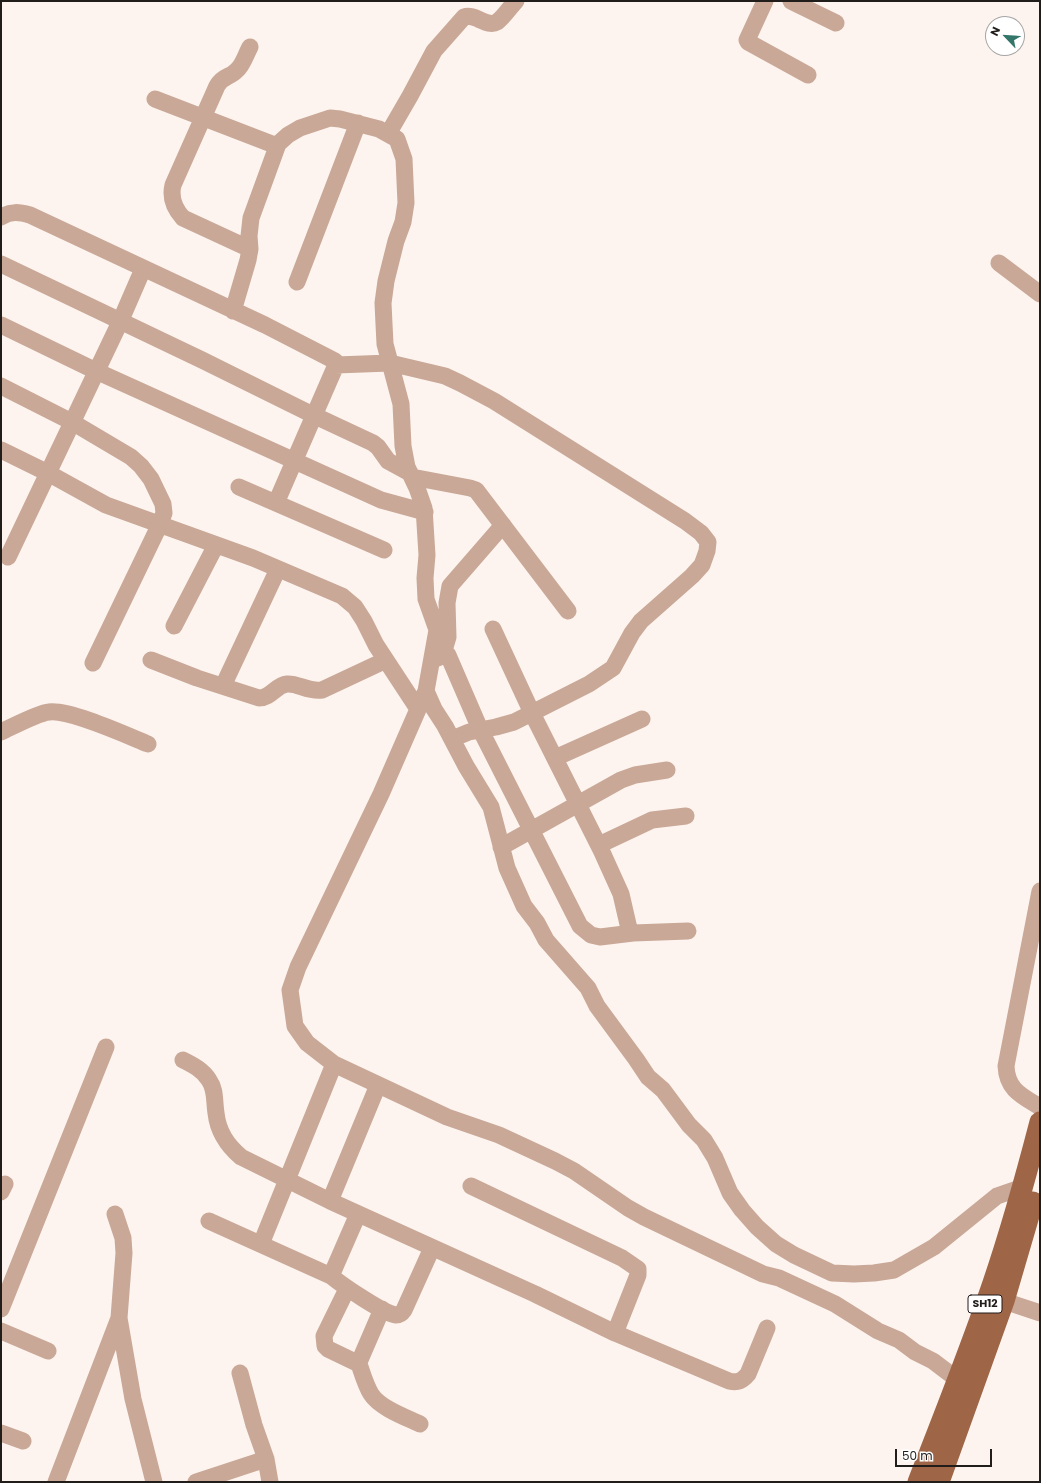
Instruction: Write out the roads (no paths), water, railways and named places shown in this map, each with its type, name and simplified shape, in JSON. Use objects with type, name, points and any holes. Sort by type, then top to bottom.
[{"type":"main road","name":"SH12","points":[[935,1479],[958,1380],[993,1283],[1032,1183],[1040,1122]]},
{"type":"main road","points":[[935,1479],[1004,1301],[1032,1183]]},
{"type":"street","points":[[388,134],[434,51],[464,17],[471,16],[491,24],[496,22],[516,1]]},
{"type":"street","points":[[765,1],[747,40],[748,42],[808,75]]},
{"type":"street","points":[[791,1],[836,23]]},
{"type":"street","points":[[250,47],[239,69],[220,80],[171,191],[172,201],[177,211],[183,218],[250,249]]},
{"type":"street","points":[[155,99],[277,146]]},
{"type":"street","points":[[233,310],[250,249],[249,236],[251,218],[277,146],[288,135],[330,118],[358,123],[379,129],[397,139],[404,159],[406,203],[403,222],[390,261],[383,302],[385,344],[402,404],[403,446],[407,468],[417,488],[425,512],[427,555],[425,578],[426,600],[437,630],[426,691],[382,794],[298,967],[290,990],[295,1026],[307,1043],[334,1064],[447,1117],[499,1135],[555,1161],[574,1171],[628,1208],[644,1217],[763,1274],[779,1278],[835,1304],[878,1331],[899,1340],[915,1352],[933,1361],[958,1380]]},
{"type":"street","points":[[297,282],[358,123]]},
{"type":"street","points":[[1,217],[8,213],[19,212],[30,215],[233,310],[332,358],[335,361],[336,365],[276,503]]},
{"type":"street","points":[[999,263],[1040,294]]},
{"type":"street","points":[[1,264],[202,360],[314,416],[373,443],[378,447],[388,461],[411,475],[476,490],[568,611]]},
{"type":"street","points":[[8,557],[120,322],[143,269]]},
{"type":"street","points":[[1,325],[96,371],[381,500],[425,512]]},
{"type":"street","points":[[336,365],[390,363],[445,376],[494,400],[685,521],[701,533],[708,542],[707,551],[702,565],[692,576],[641,621],[632,633],[613,668],[589,684],[514,722],[469,732],[452,739]]},
{"type":"street","points":[[1,386],[72,422],[131,457],[141,466],[151,479],[163,504],[164,513],[160,524],[92,663]]},
{"type":"street","points":[[1,450],[48,473],[106,505],[216,544],[349,600],[355,606],[376,645],[418,709]]},
{"type":"street","points":[[239,487],[384,550]]},
{"type":"street","points":[[430,668],[443,650],[448,637],[447,603],[450,586],[503,525]]},
{"type":"street","points":[[174,626],[216,544]]},
{"type":"street","points":[[223,686],[278,569]]},
{"type":"street","points":[[493,629],[532,713],[599,845],[621,894],[630,933]]},
{"type":"street","points":[[443,650],[448,655],[480,729],[580,926],[590,935],[600,936],[630,933],[688,931]]},
{"type":"street","points":[[151,660],[259,698],[269,696],[286,684],[315,691],[322,690],[386,660]]},
{"type":"street","points":[[426,691],[478,788],[491,807],[497,825],[507,868],[524,906],[546,940],[588,988],[597,1006],[648,1076],[663,1090],[689,1124],[704,1140],[715,1158],[730,1193],[742,1210],[757,1227],[776,1244],[794,1255],[832,1273],[854,1274],[894,1270],[934,1247],[997,1196],[1032,1183]]},
{"type":"street","points":[[1,732],[48,712],[59,711],[74,715],[148,744]]},
{"type":"street","points":[[555,758],[642,719]]},
{"type":"street","points":[[501,847],[622,780],[636,774],[667,770]]},
{"type":"street","points":[[599,845],[652,820],[686,816]]},
{"type":"street","points":[[1040,891],[1006,1076],[1011,1086],[1021,1096],[1040,1108]]},
{"type":"street","points":[[1,1309],[106,1047]]},
{"type":"street","points":[[183,1060],[201,1069],[209,1079],[214,1089],[216,1115],[223,1138],[229,1147],[241,1157],[330,1201],[535,1294],[615,1333],[736,1383],[742,1381],[748,1374],[767,1328]]},
{"type":"street","points":[[261,1244],[334,1064]]},
{"type":"street","points":[[330,1201],[378,1085]]},
{"type":"street","points":[[471,1186],[622,1258],[638,1269],[638,1275],[615,1333]]},
{"type":"street","points":[[115,1214],[123,1238],[124,1253],[119,1318],[133,1399],[154,1482]]},
{"type":"street","points":[[331,1276],[358,1214]]},
{"type":"street","points":[[209,1221],[331,1276],[347,1289],[382,1309],[397,1315],[404,1310],[432,1248]]},
{"type":"street","points":[[347,1289],[324,1336],[325,1346],[328,1349],[355,1362],[358,1361],[362,1357],[382,1309]]},
{"type":"street","points":[[1004,1301],[1040,1313]]},
{"type":"street","points":[[56,1482],[119,1318]]},
{"type":"street","points":[[1,1331],[48,1351]]},
{"type":"street","points":[[358,1361],[371,1394],[376,1400],[420,1424]]},
{"type":"street","points":[[240,1373],[254,1426],[266,1459],[270,1482]]},
{"type":"street","points":[[1,1433],[23,1441]]},
{"type":"street","points":[[196,1482],[266,1459]]}]
